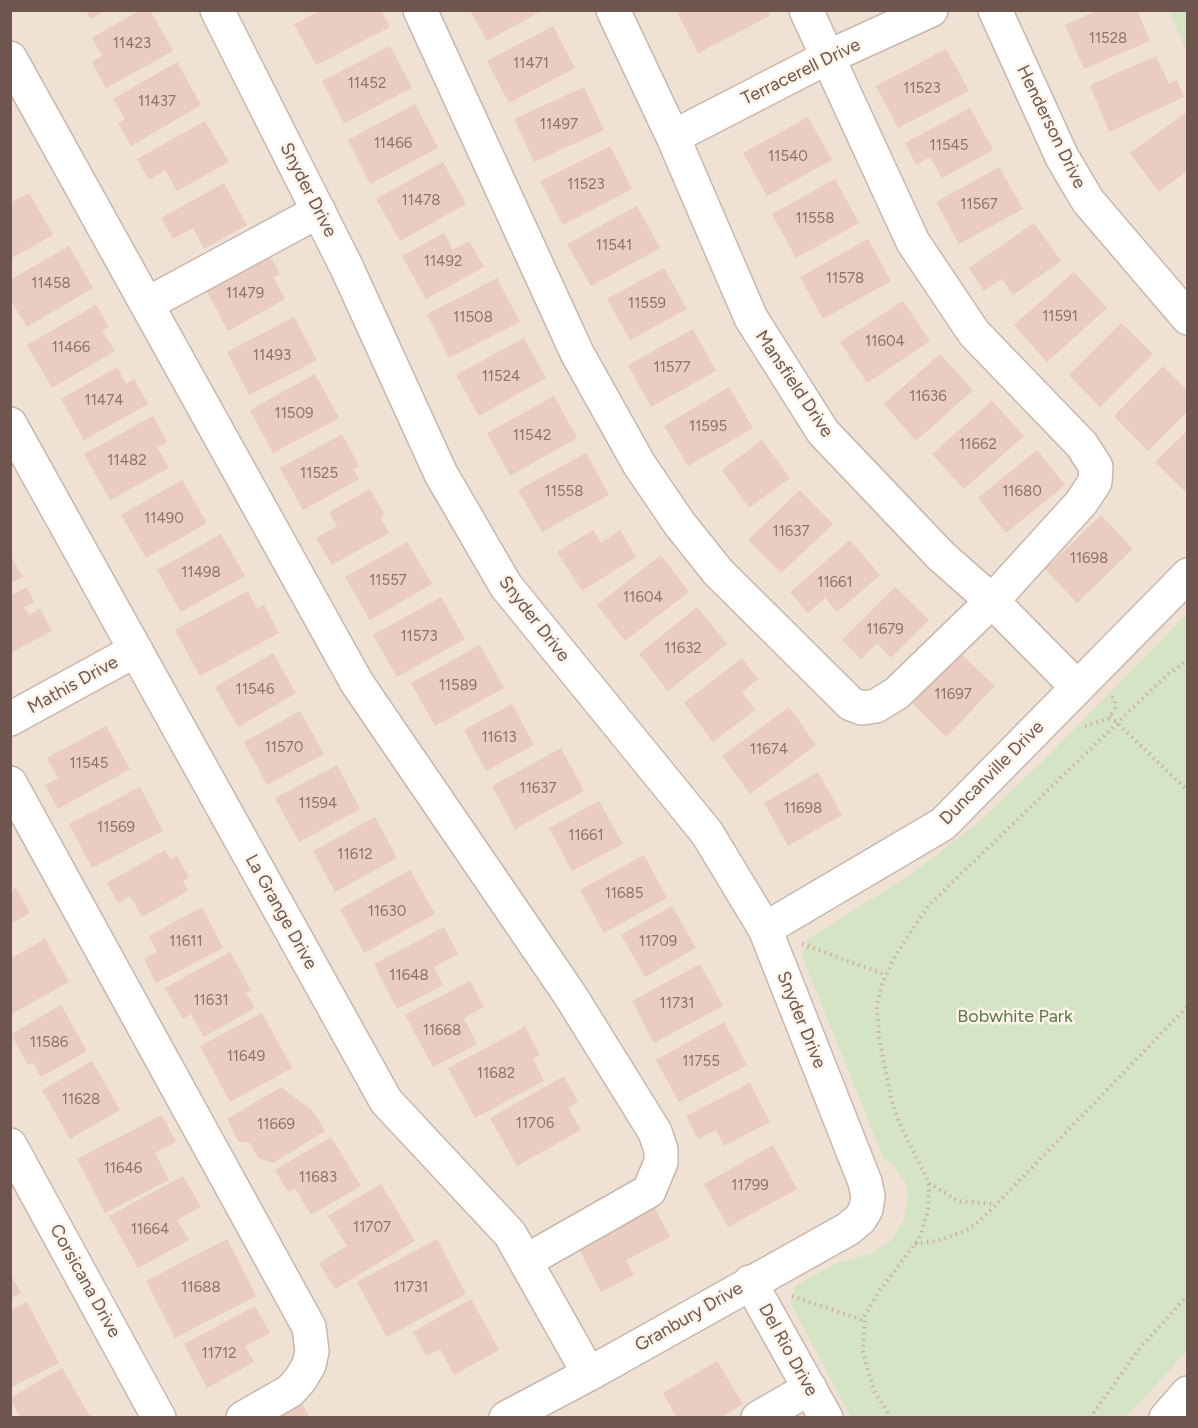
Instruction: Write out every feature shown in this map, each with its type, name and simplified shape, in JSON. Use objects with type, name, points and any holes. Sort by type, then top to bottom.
[{"type":"street","name":"Snyder Drive","points":[[217,10],[319,211],[441,474],[506,586],[707,833],[765,930],[866,1182],[868,1196],[866,1209]]},
{"type":"street","points":[[420,10],[577,353],[607,410],[679,523],[718,572],[851,704],[862,708],[876,706],[897,693],[992,601],[1081,503],[1095,482],[1096,468],[1082,445],[974,333],[913,242],[806,10]]},
{"type":"street","name":"Mansfield Drive","points":[[613,10],[674,137],[751,318],[823,432],[941,556],[1092,688]]},
{"type":"street","name":"Terracerell Drive","points":[[674,137],[828,57],[931,10]]},
{"type":"street","name":"Henderson Drive","points":[[995,10],[1062,157],[1088,201],[1188,318]]},
{"type":"street","points":[[10,58],[357,683],[570,995],[655,1132],[661,1150],[661,1162],[649,1191],[526,1261]]},
{"type":"street","points":[[147,304],[319,211]]},
{"type":"street","name":"La Grange Drive","points":[[10,424],[386,1101],[510,1234],[589,1374]]},
{"type":"street","name":"Duncanville Drive","points":[[765,930],[944,824],[1092,688],[1188,575]]},
{"type":"street","name":"Mathis Drive","points":[[10,719],[136,650]]},
{"type":"street","points":[[10,783],[309,1327],[312,1351],[309,1365],[300,1380],[290,1391],[243,1418]]},
{"type":"street","name":"Corsicana Drive","points":[[10,1145],[159,1418]]},
{"type":"street","name":"Granbury Drive","points":[[506,1418],[589,1374],[848,1228],[860,1219],[866,1209]]},
{"type":"street","name":"Del Rio Drive","points":[[750,1282],[826,1418]]},
{"type":"street","points":[[758,1418],[810,1388]]},
{"type":"path","points":[[891,1418],[874,1391],[863,1352],[865,1321],[880,1290],[914,1244],[928,1212],[929,1183],[891,1098],[879,1038],[877,1005],[886,975],[896,954],[929,905],[1168,674],[1188,660]]},
{"type":"path","points":[[1085,726],[1110,716],[1115,701],[1092,688]]},
{"type":"path","points":[[1110,716],[1188,791]]},
{"type":"path","points":[[765,930],[886,975]]},
{"type":"path","points":[[914,1244],[941,1240],[967,1230],[984,1217],[994,1204],[1188,1006]]},
{"type":"path","points":[[929,1183],[958,1201],[994,1204]]},
{"type":"path","points":[[750,1282],[865,1321]]},
{"type":"path","points":[[1090,1418],[1139,1350],[1188,1295]]},
{"type":"shaded area","points":[[11,11],[1187,11],[1187,1417],[11,1417]]},
{"type":"green space","points":[[1169,11],[1187,11],[1187,52]]},
{"type":"green space","name":"Bobwhite Park","points":[[1187,614],[1187,1351],[1126,1417],[851,1417],[790,1302],[795,1286],[837,1263],[871,1254],[892,1240],[905,1218],[908,1193],[906,1183],[892,1164],[884,1159],[802,956],[808,939],[910,875],[979,822],[1042,762]]},
{"type":"building","points":[[86,10],[107,10],[91,19]]},
{"type":"building","points":[[140,10],[150,10],[173,51],[106,88],[92,62],[102,56],[92,38]]},
{"type":"building","points":[[321,10],[381,10],[390,27],[316,65],[294,24]]},
{"type":"building","points":[[474,10],[543,10],[487,41],[471,12]]},
{"type":"building","points":[[676,10],[768,10],[770,16],[698,53]]},
{"type":"building","points":[[1098,10],[1137,10],[1150,41],[1084,69],[1065,25]]},
{"type":"building","points":[[553,26],[575,68],[509,103],[487,61]]},
{"type":"building","points":[[390,46],[412,88],[344,123],[322,81]]},
{"type":"building","points":[[946,49],[969,91],[898,128],[876,86]]},
{"type":"building","points":[[1156,56],[1169,84],[1177,80],[1184,97],[1109,132],[1090,85]]},
{"type":"building","points":[[177,62],[201,105],[131,146],[118,123],[125,119],[113,99]]},
{"type":"building","points":[[584,87],[604,130],[534,162],[514,119]]},
{"type":"building","points":[[415,104],[438,148],[370,184],[348,140]]},
{"type":"building","points":[[970,108],[993,150],[942,178],[930,157],[916,165],[905,143]]},
{"type":"building","points":[[1188,111],[1188,170],[1159,192],[1130,153]]},
{"type":"building","points":[[808,117],[832,160],[767,196],[743,153]]},
{"type":"building","points":[[205,121],[229,162],[177,191],[165,170],[149,180],[137,159]]},
{"type":"building","points":[[610,146],[632,189],[563,225],[540,181]]},
{"type":"building","points":[[443,162],[466,204],[400,241],[376,199]]},
{"type":"building","points":[[999,167],[1023,209],[959,244],[936,202]]},
{"type":"building","points":[[835,179],[859,223],[796,258],[772,214]]},
{"type":"building","points":[[224,183],[247,225],[204,249],[193,228],[173,239],[161,218]]},
{"type":"building","points":[[29,193],[53,235],[10,259],[10,203]]},
{"type":"building","points":[[637,206],[660,248],[591,286],[567,244]]},
{"type":"building","points":[[1034,223],[1061,261],[1013,295],[1002,279],[984,291],[969,268]]},
{"type":"building","points":[[444,233],[453,250],[469,241],[484,267],[426,299],[402,256]]},
{"type":"building","points":[[868,239],[891,281],[823,319],[800,277]]},
{"type":"building","points":[[69,246],[93,288],[27,327],[10,299],[10,280]]},
{"type":"building","points":[[269,254],[280,274],[273,277],[285,299],[228,331],[205,288]]},
{"type":"building","points":[[664,268],[687,309],[630,340],[607,299]]},
{"type":"building","points":[[1074,272],[1107,308],[1047,362],[1014,325]]},
{"type":"building","points":[[497,278],[520,322],[449,358],[427,314]]},
{"type":"building","points":[[903,301],[930,341],[867,383],[840,342]]},
{"type":"building","points":[[96,305],[109,327],[102,331],[115,351],[52,388],[27,345]]},
{"type":"building","points":[[294,317],[317,360],[249,395],[227,352]]},
{"type":"building","points":[[1121,323],[1153,354],[1100,407],[1069,375]]},
{"type":"building","points":[[693,329],[716,371],[651,407],[628,365]]},
{"type":"building","points":[[524,338],[546,378],[479,416],[456,375]]},
{"type":"building","points":[[940,354],[973,390],[916,441],[884,404]]},
{"type":"building","points":[[1163,366],[1188,391],[1188,411],[1148,451],[1114,416]]},
{"type":"building","points":[[117,367],[126,384],[134,379],[148,404],[84,440],[61,399]]},
{"type":"building","points":[[315,374],[339,418],[273,453],[250,410]]},
{"type":"building","points":[[729,387],[753,428],[688,466],[664,426]]},
{"type":"building","points":[[554,396],[577,438],[510,476],[487,433]]},
{"type":"building","points":[[992,401],[1024,436],[964,489],[932,454]]},
{"type":"building","points":[[153,416],[167,442],[157,447],[169,468],[110,500],[84,454]]},
{"type":"building","points":[[1188,430],[1188,494],[1155,462]]},
{"type":"building","points":[[342,434],[359,466],[353,469],[359,479],[303,510],[280,468]]},
{"type":"building","points":[[762,440],[790,478],[749,508],[722,470]]},
{"type":"building","points":[[1037,450],[1065,485],[1006,533],[978,498]]},
{"type":"building","points":[[586,453],[609,495],[542,532],[518,490]]},
{"type":"building","points":[[182,480],[207,523],[146,558],[121,515]]},
{"type":"building","points":[[370,489],[384,513],[381,518],[389,533],[332,565],[316,538],[337,526],[329,512]]},
{"type":"building","points":[[800,490],[833,524],[781,573],[748,540]]},
{"type":"building","points":[[1101,515],[1133,549],[1077,603],[1045,569]]},
{"type":"building","points":[[593,530],[601,543],[620,530],[636,557],[582,591],[557,552]]},
{"type":"building","points":[[221,534],[245,576],[181,612],[157,570]]},
{"type":"building","points":[[850,540],[880,575],[837,612],[825,598],[808,613],[790,592]]},
{"type":"building","points":[[407,542],[432,584],[370,620],[345,577]]},
{"type":"building","points":[[10,555],[23,577],[10,583]]},
{"type":"building","points":[[661,555],[689,592],[625,641],[597,605]]},
{"type":"building","points":[[27,587],[34,602],[24,607],[29,615],[40,609],[52,631],[10,653],[10,596]]},
{"type":"building","points":[[895,587],[929,620],[891,658],[877,643],[861,659],[842,640]]},
{"type":"building","points":[[248,591],[257,609],[264,605],[279,633],[200,676],[175,630]]},
{"type":"building","points":[[441,597],[465,639],[397,677],[373,635]]},
{"type":"building","points":[[697,607],[727,644],[668,691],[639,654]]},
{"type":"building","points":[[480,645],[504,688],[435,726],[411,683]]},
{"type":"building","points":[[273,653],[296,693],[238,727],[215,687]]},
{"type":"building","points":[[960,653],[995,686],[946,737],[912,703]]},
{"type":"building","points":[[742,658],[758,679],[742,692],[755,710],[713,742],[684,703]]},
{"type":"building","points":[[512,704],[534,745],[486,771],[464,730]]},
{"type":"building","points":[[789,707],[816,745],[750,794],[722,756]]},
{"type":"building","points":[[300,711],[324,754],[267,785],[244,742]]},
{"type":"building","points":[[106,726],[130,769],[58,809],[45,785],[58,778],[47,758]]},
{"type":"building","points":[[561,748],[584,791],[515,829],[492,786]]},
{"type":"building","points":[[337,765],[360,809],[299,842],[275,798]]},
{"type":"building","points":[[818,772],[842,815],[788,846],[764,803]]},
{"type":"building","points":[[140,787],[163,831],[92,868],[69,824]]},
{"type":"building","points":[[599,801],[623,844],[572,871],[549,828]]},
{"type":"building","points":[[375,817],[397,858],[335,892],[313,851]]},
{"type":"building","points":[[165,850],[170,859],[177,856],[189,878],[183,881],[188,891],[142,917],[130,896],[118,903],[107,883]]},
{"type":"building","points":[[644,855],[667,898],[604,933],[580,890]]},
{"type":"building","points":[[410,870],[435,914],[364,953],[340,909]]},
{"type":"building","points":[[16,888],[30,913],[10,924],[10,891]]},
{"type":"building","points":[[672,906],[696,948],[645,977],[621,935]]},
{"type":"building","points":[[202,907],[223,948],[156,983],[144,959],[157,952],[149,936]]},
{"type":"building","points":[[444,927],[458,954],[434,967],[443,985],[397,1009],[374,964]]},
{"type":"building","points":[[45,939],[69,982],[10,1015],[10,959]]},
{"type":"building","points":[[230,952],[251,990],[246,993],[255,1008],[204,1037],[191,1014],[183,1019],[165,988]]},
{"type":"building","points":[[700,964],[723,1006],[654,1043],[632,1001]]},
{"type":"building","points":[[470,981],[484,1007],[464,1018],[477,1044],[433,1067],[405,1015]]},
{"type":"building","points":[[61,1005],[87,1051],[41,1077],[33,1063],[28,1065],[11,1034]]},
{"type":"building","points":[[262,1013],[292,1068],[230,1102],[200,1046]]},
{"type":"building","points":[[724,1022],[747,1065],[679,1102],[656,1060]]},
{"type":"building","points":[[525,1027],[540,1055],[533,1059],[544,1081],[475,1118],[448,1068]]},
{"type":"building","points":[[92,1061],[120,1110],[70,1139],[42,1090]]},
{"type":"building","points":[[564,1076],[578,1102],[568,1108],[581,1130],[517,1166],[490,1118]]},
{"type":"building","points":[[750,1083],[770,1122],[724,1146],[716,1130],[698,1139],[686,1116]]},
{"type":"building","points":[[281,1087],[313,1111],[325,1131],[273,1163],[258,1158],[250,1143],[238,1141],[227,1119]]},
{"type":"building","points":[[162,1115],[176,1142],[155,1153],[169,1180],[105,1213],[77,1159]]},
{"type":"building","points":[[331,1137],[361,1186],[311,1215],[295,1188],[288,1192],[275,1170]]},
{"type":"building","points":[[773,1145],[797,1189],[728,1227],[704,1184]]},
{"type":"building","points":[[183,1176],[201,1207],[177,1220],[189,1240],[138,1268],[109,1216]]},
{"type":"building","points":[[381,1184],[415,1241],[335,1289],[319,1263],[347,1246],[328,1216]]},
{"type":"building","points":[[652,1203],[670,1237],[626,1260],[634,1275],[601,1292],[576,1243]]},
{"type":"building","points":[[227,1239],[256,1296],[175,1338],[146,1281]]},
{"type":"building","points":[[437,1239],[466,1294],[387,1337],[357,1282]]},
{"type":"building","points":[[10,1273],[21,1293],[10,1299]]},
{"type":"building","points":[[471,1299],[499,1350],[454,1375],[440,1349],[426,1356],[413,1332]]},
{"type":"building","points":[[27,1302],[59,1363],[10,1388],[10,1311]]},
{"type":"building","points":[[255,1306],[270,1333],[245,1346],[254,1362],[207,1388],[184,1344]]},
{"type":"building","points":[[717,1361],[743,1404],[720,1418],[677,1418],[663,1393]]},
{"type":"building","points":[[62,1368],[91,1418],[21,1418],[10,1398]]},
{"type":"building","points":[[299,1398],[310,1418],[262,1418]]}]
